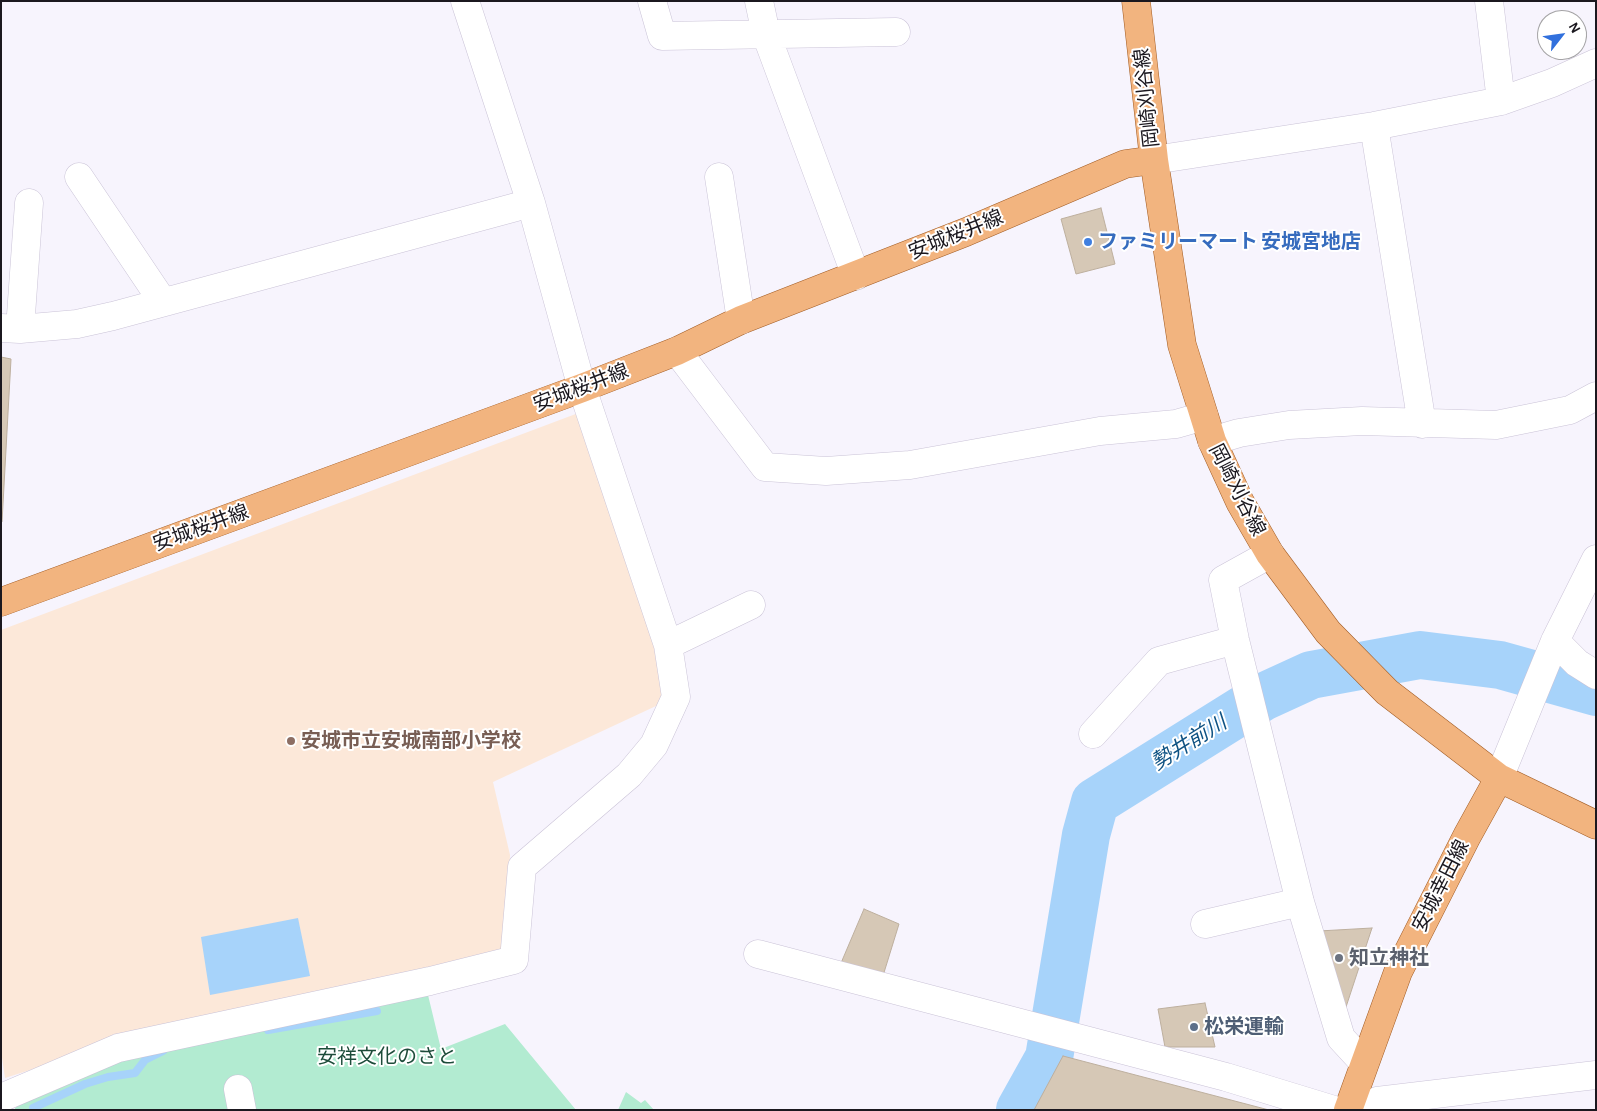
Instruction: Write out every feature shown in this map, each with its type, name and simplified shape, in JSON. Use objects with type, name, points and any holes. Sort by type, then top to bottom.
[{"type":"main road","name":"岡崎刈谷線","points":[[1136,1],[1154,160],[1182,344],[1208,428],[1240,502],[1270,554],[1328,632],[1388,692],[1500,778],[1596,825]]},
{"type":"main road","name":"安城桜井線","points":[[1,602],[582,388],[677,351],[741,320],[856,276],[1125,164],[1154,160]]},
{"type":"main road","name":"安城幸田線","points":[[1348,1110],[1398,972],[1467,836],[1500,778]]},
{"type":"street","points":[[1,1098],[118,1048],[430,981],[514,960],[522,867],[629,776],[654,745],[676,697],[668,645],[582,388],[531,203],[466,1]]},
{"type":"street","points":[[652,1],[662,36],[896,32]]},
{"type":"street","points":[[759,1],[766,34],[856,276]]},
{"type":"street","points":[[1489,1],[1502,102]]},
{"type":"street","points":[[1154,160],[1374,126],[1502,102],[1552,83],[1596,63]]},
{"type":"street","points":[[1374,126],[1422,424]]},
{"type":"street","points":[[79,177],[163,302]]},
{"type":"street","points":[[719,177],[741,320]]},
{"type":"street","points":[[29,203],[11,329],[77,324],[531,203]]},
{"type":"street","points":[[677,351],[765,466],[826,471],[910,465],[1100,431],[1176,424],[1239,433],[1289,425],[1362,421],[1496,425],[1570,410],[1596,396]]},
{"type":"street","points":[[1270,554],[1223,580],[1235,640],[1300,902],[1341,1038],[1364,1063]]},
{"type":"street","points":[[1500,778],[1555,641],[1596,558]]},
{"type":"street","points":[[668,645],[751,605]]},
{"type":"street","points":[[1093,734],[1159,661],[1235,640]]},
{"type":"street","points":[[1555,641],[1577,663],[1596,675]]},
{"type":"street","points":[[1205,924],[1300,902]]},
{"type":"street","points":[[758,954],[1226,1077],[1334,1110]]},
{"type":"street","points":[[25,1110],[25,1104],[89,1074],[136,1058]]},
{"type":"street","points":[[1356,1110],[1377,1101],[1596,1075]]},
{"type":"shaded area","name":"安城市立安城南部小学校","points":[[581,412],[671,699],[493,782],[510,855],[507,949],[118,1042],[5,1078],[1,1051],[1,630]]},
{"type":"green space","name":"安祥文化のさと","points":[[428,995],[441,1049],[505,1024],[576,1110],[14,1110],[18,1104],[123,1055]]},
{"type":"green space","points":[[626,1092],[641,1103],[645,1100],[654,1110],[618,1110]]},
{"type":"water","points":[[298,918],[310,976],[210,995],[201,937]]},
{"type":"building","name":"ファミリーマート 安城宮地店","points":[[1101,208],[1115,264],[1076,274],[1061,219]]},
{"type":"building","points":[[1,357],[11,359],[2,522],[1,522]]},
{"type":"building","points":[[864,909],[899,924],[882,979],[841,963]]},
{"type":"building","points":[[1372,928],[1345,1010],[1319,931]]},
{"type":"building","points":[[1205,1003],[1215,1047],[1165,1047],[1158,1009]]},
{"type":"building","points":[[1063,1056],[1269,1110],[1034,1110]]},
{"type":"waterway","name":"勢井前川","points":[[1020,1110],[1049,1058],[1086,835],[1095,802],[1263,697],[1311,675],[1420,655],[1500,665],[1596,692]]},
{"type":"waterway","points":[[268,1030],[377,1011]]},
{"type":"waterway","points":[[33,1108],[85,1084],[108,1077],[135,1073],[145,1060],[163,1051]]},
{"type":"place","name":"ファミリーマート 安城宮地店","points":[[1088,242]]},
{"type":"place","name":"安城市立安城南部小学校","points":[[291,741]]},
{"type":"place","name":"知立神社","points":[[1339,958]]},
{"type":"place","name":"松栄運輸","points":[[1194,1027]]}]
